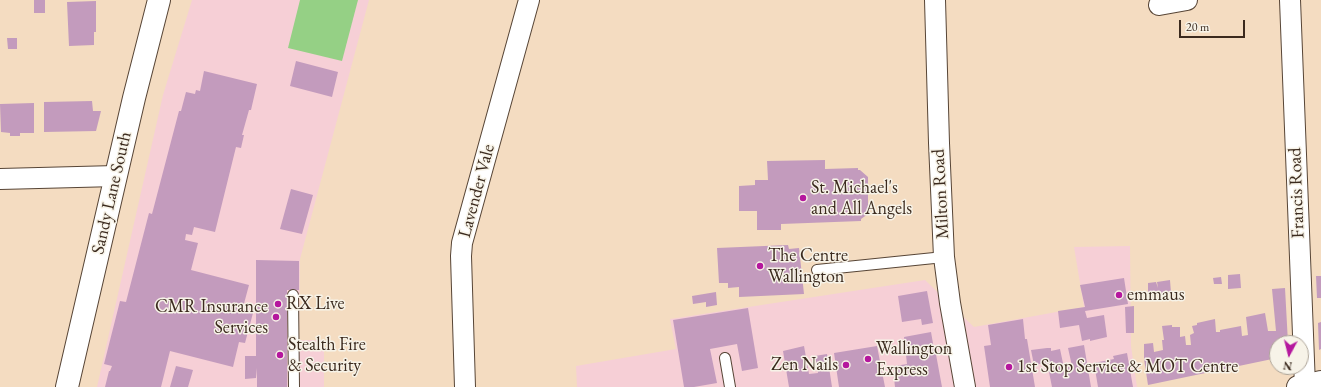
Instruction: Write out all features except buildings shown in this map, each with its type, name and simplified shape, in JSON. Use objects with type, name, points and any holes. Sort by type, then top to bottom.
[{"type":"main road","name":"Sandy Lane South","points":[[67,387],[159,0]]},
{"type":"street","name":"Lavender Vale","points":[[465,387],[461,256],[462,243],[529,0]]},
{"type":"street","name":"Milton Road","points":[[935,0],[944,257],[950,303],[965,387]]},
{"type":"street","points":[[1159,5],[1187,0]]},
{"type":"street","name":"Francis Road","points":[[1290,0],[1308,385]]},
{"type":"street","points":[[0,179],[116,176]]},
{"type":"lane","points":[[817,270],[944,257]]},
{"type":"lane","points":[[293,296],[294,387]]},
{"type":"lane","points":[[725,358],[730,387]]},
{"type":"shaded area","points":[[192,0],[369,0],[300,259],[299,340],[324,340],[324,387],[97,387],[163,95]]},
{"type":"shaded area","points":[[1130,246],[1131,346],[1137,387],[577,387],[576,366],[676,349],[670,319],[925,280],[974,327],[1084,307],[1074,247]]},
{"type":"green space","points":[[300,0],[358,0],[342,61],[288,48]]},
{"type":"place","name":"St. Michael's and All Angels","points":[[803,198]]},
{"type":"place","name":"The Centre Wallington","points":[[760,266]]},
{"type":"place","name":"emmaus","points":[[1119,295]]},
{"type":"place","name":"RX Live","points":[[278,304]]},
{"type":"place","name":"CMR Insurance Services","points":[[276,317]]},
{"type":"place","name":"Stealth Fire & Security","points":[[280,355]]},
{"type":"place","name":"Wallington Express","points":[[868,359]]},
{"type":"place","name":"Zen Nails","points":[[846,365]]},
{"type":"place","name":"1st Stop Service & MOT Centre","points":[[1009,367]]}]
